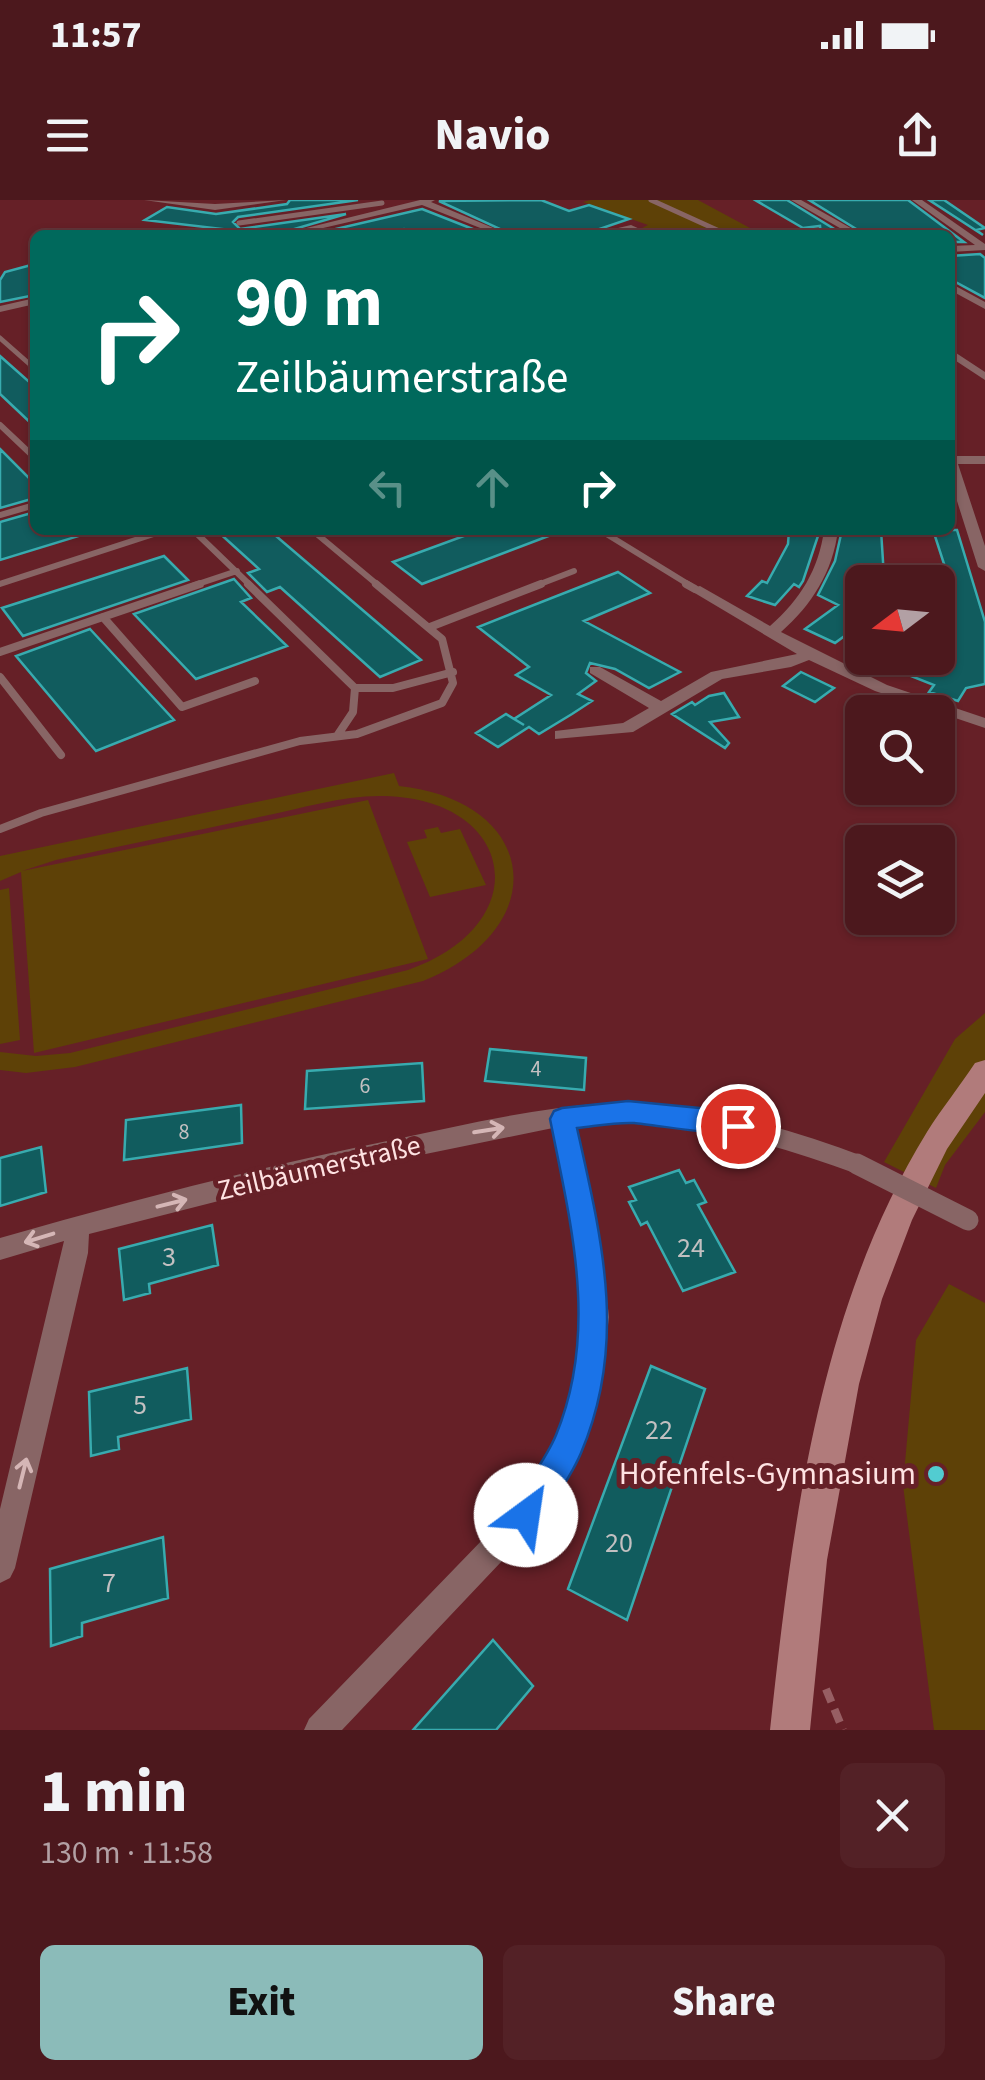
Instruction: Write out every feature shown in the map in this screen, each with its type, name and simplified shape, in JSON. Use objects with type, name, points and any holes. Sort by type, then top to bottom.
[{"type":"main road","points":[[790,1730],[811,1540],[872,1288],[915,1176],[985,1071]]},
{"type":"street","points":[[148,200],[215,207],[282,200]]},
{"type":"street","points":[[795,200],[850,230]]},
{"type":"street","points":[[916,200],[985,247]]},
{"type":"street","points":[[303,230],[383,204],[427,201],[494,230]]},
{"type":"street","points":[[311,228],[315,230]]},
{"type":"street","points":[[955,248],[985,247]]},
{"type":"street","points":[[955,289],[985,306]]},
{"type":"street","points":[[0,309],[30,302]]},
{"type":"street","points":[[955,356],[985,377]]},
{"type":"street","points":[[955,460],[985,460]]},
{"type":"street","points":[[955,475],[985,567]]},
{"type":"street","points":[[770,634],[818,578],[830,535]]},
{"type":"street","points":[[695,590],[809,654],[912,701],[985,723]]},
{"type":"street","points":[[561,735],[626,728],[718,675],[791,662],[809,654]]},
{"type":"street","points":[[595,670],[662,709]]},
{"type":"street","name":"Zeilbäumerstraße","points":[[0,1249],[77,1226],[364,1156],[562,1119],[628,1112],[710,1120],[795,1140],[856,1164],[976,1224]]},
{"type":"street","points":[[320,1730],[526,1515],[568,1447],[586,1390],[596,1317],[588,1238],[562,1119]]},
{"type":"street","points":[[0,1568],[76,1253],[77,1226]]},
{"type":"lane","points":[[651,200],[717,230]]},
{"type":"lane","points":[[239,223],[383,204]]},
{"type":"lane","points":[[0,338],[30,365]]},
{"type":"lane","points":[[0,425],[30,453]]},
{"type":"lane","points":[[0,516],[30,507]]},
{"type":"lane","points":[[0,584],[151,535]]},
{"type":"lane","points":[[198,535],[356,688],[393,688],[452,672]]},
{"type":"lane","points":[[0,829],[41,813],[300,741],[357,734],[442,703],[453,683],[442,640],[318,535]]},
{"type":"lane","points":[[608,535],[695,590]]},
{"type":"lane","points":[[0,652],[237,571]]},
{"type":"lane","points":[[430,627],[574,571]]},
{"type":"lane","points":[[103,617],[182,707],[255,680]]},
{"type":"lane","points":[[0,676],[61,755]]},
{"type":"lane","points":[[336,736],[353,712],[356,688]]},
{"type":"shaded area","points":[[698,200],[754,230],[646,230],[642,228],[648,225],[583,202]]},
{"type":"shaded area","points":[[394,773],[399,786],[446,797],[480,815],[503,840],[513,869],[510,900],[495,930],[466,958],[423,981],[75,1067],[26,1073],[0,1070],[0,1052],[36,1056],[70,1053],[408,970],[450,949],[478,924],[492,896],[494,867],[484,840],[462,818],[428,802],[384,796],[339,800],[56,860],[22,871],[368,800],[428,959],[34,1053],[21,872],[0,881],[0,856]]},
{"type":"shaded area","points":[[438,827],[441,833],[460,829],[486,885],[430,897],[407,842],[427,838],[424,830]]},
{"type":"shaded area","points":[[9,888],[20,1040],[0,1044],[0,890]]},
{"type":"shaded area","points":[[985,1013],[985,1112],[945,1165],[936,1188],[884,1162],[955,1039]]},
{"type":"shaded area","name":"Hofenfels-Gymnasium","points":[[949,1284],[985,1303],[985,1730],[934,1730],[903,1485],[916,1340]]},
{"type":"building","points":[[290,200],[358,200],[238,217],[233,222],[240,229],[346,214],[291,230],[231,230],[145,220],[167,207],[216,214],[287,204]]},
{"type":"building","points":[[541,200],[569,211],[589,205],[629,219],[597,230],[502,230],[439,201]]},
{"type":"building","points":[[755,200],[787,200],[836,230],[820,230],[820,226],[803,228]]},
{"type":"building","points":[[809,200],[908,200],[948,230],[858,230]]},
{"type":"building","points":[[929,200],[944,200],[985,228],[976,230],[983,235]]},
{"type":"building","points":[[422,209],[475,230],[404,229],[332,230]]},
{"type":"building","points":[[980,254],[985,258],[985,298],[955,282],[955,256]]},
{"type":"building","points":[[30,265],[30,296],[0,302],[0,280],[5,272]]},
{"type":"building","points":[[0,356],[30,383],[30,422],[0,394]]},
{"type":"building","points":[[0,449],[30,479],[30,499],[0,508]]},
{"type":"building","points":[[30,513],[30,535],[82,535],[0,560],[0,522]]},
{"type":"building","points":[[957,530],[985,622],[985,684],[966,688],[958,701],[955,695],[929,692],[934,685],[909,675],[955,675],[955,565],[944,565],[935,535],[955,535]]},
{"type":"building","points":[[222,535],[275,535],[421,660],[380,677],[280,587],[267,592],[248,573],[259,569]]},
{"type":"building","points":[[466,535],[551,535],[422,584],[393,562]]},
{"type":"building","points":[[789,535],[818,535],[799,587],[794,584],[775,605],[747,596],[762,581],[767,583],[788,544]]},
{"type":"building","points":[[841,535],[881,535],[883,565],[845,565],[845,636],[835,643],[805,629],[838,605],[818,595],[835,561]]},
{"type":"building","points":[[164,556],[188,580],[23,636],[2,608]]},
{"type":"building","points":[[618,572],[650,593],[584,621],[680,672],[649,688],[615,669],[590,663],[586,673],[596,681],[578,694],[592,701],[572,714],[539,734],[529,727],[498,747],[476,733],[506,714],[514,719],[551,695],[516,675],[529,667],[478,627]]},
{"type":"building","points":[[234,579],[251,598],[241,602],[287,646],[196,679],[134,614]]},
{"type":"building","points":[[90,629],[174,720],[96,751],[16,656]]},
{"type":"building","points":[[801,672],[834,688],[815,702],[783,686]]},
{"type":"building","points":[[724,693],[739,717],[710,722],[729,743],[725,748],[672,714],[692,702],[695,705]]},
{"type":"building","points":[[490,1049],[586,1058],[584,1090],[485,1081]]},
{"type":"building","points":[[422,1063],[424,1101],[305,1109],[307,1071]]},
{"type":"building","points":[[241,1105],[242,1143],[124,1160],[126,1120]]},
{"type":"building","points":[[41,1147],[46,1192],[0,1206],[0,1158]]},
{"type":"building","points":[[679,1170],[686,1183],[694,1180],[706,1202],[698,1205],[735,1272],[683,1291],[647,1222],[641,1225],[629,1202],[636,1200],[629,1187]]},
{"type":"building","points":[[212,1225],[218,1265],[149,1284],[150,1293],[124,1300],[119,1249]]},
{"type":"building","points":[[651,1366],[705,1389],[627,1620],[568,1589]]},
{"type":"building","points":[[187,1368],[191,1419],[118,1437],[119,1449],[91,1456],[89,1392]]},
{"type":"building","points":[[163,1537],[168,1598],[82,1623],[82,1636],[51,1646],[50,1569]]},
{"type":"building","points":[[493,1640],[533,1686],[496,1730],[413,1730]]},
{"type":"place","name":"Hofenfels-Gymnasium","points":[[936,1474]]},
{"type":"route","points":[[526,1515],[568,1447],[586,1390],[596,1317],[588,1238],[562,1119],[628,1112],[738,1126]]}]
